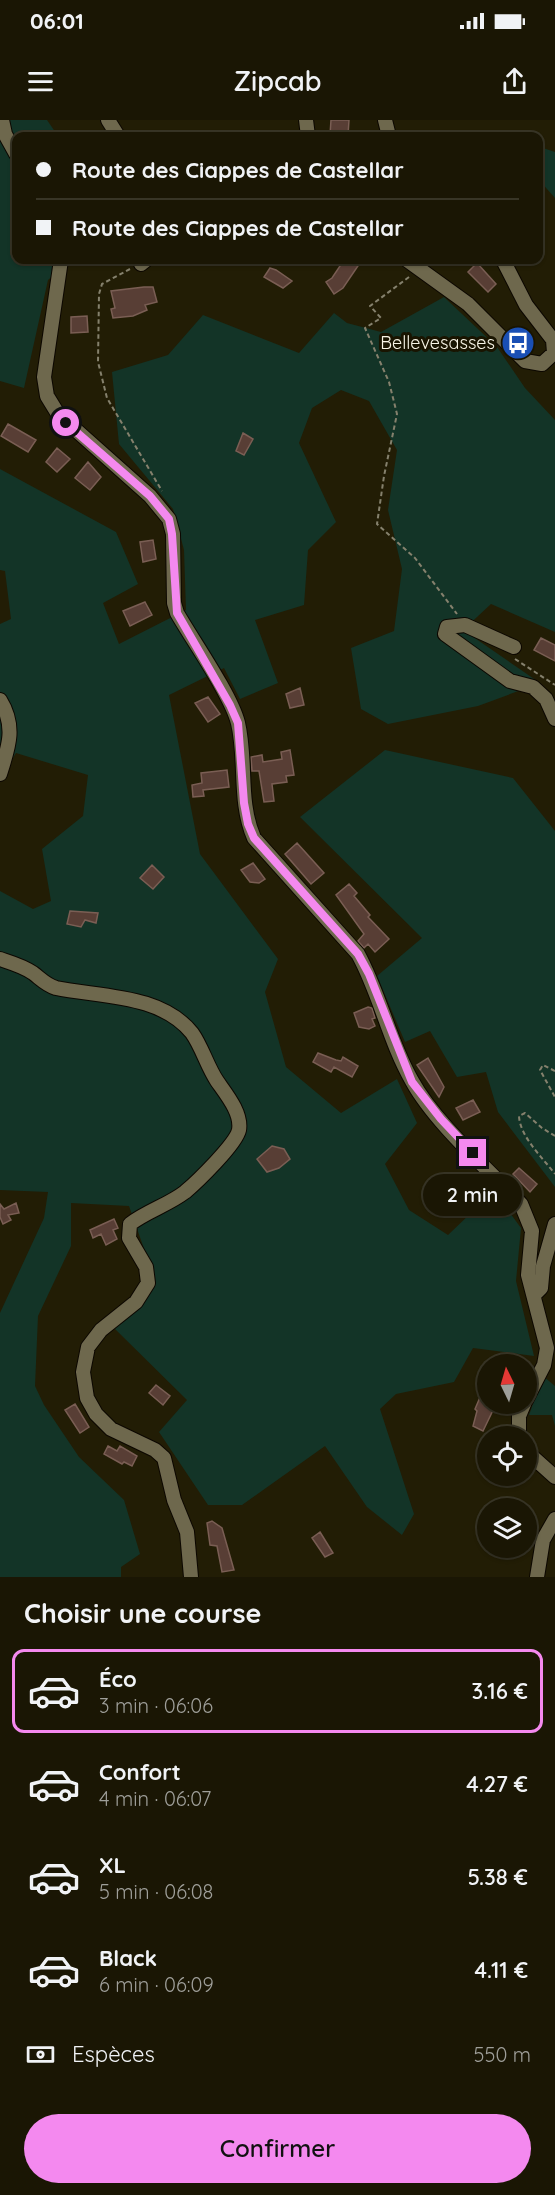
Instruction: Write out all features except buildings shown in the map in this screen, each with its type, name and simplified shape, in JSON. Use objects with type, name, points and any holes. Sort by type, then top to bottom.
[{"type":"street","points":[[2,120],[5,134],[12,147]]},
{"type":"street","points":[[60,264],[44,377],[47,396],[58,414],[75,433],[150,496],[165,512],[172,534],[177,613],[238,723],[244,803],[248,824],[254,838],[358,954],[369,974],[412,1082],[441,1119],[521,1204],[532,1231],[528,1275],[547,1348],[544,1365],[537,1379]]},
{"type":"street","points":[[413,264],[468,304],[525,361],[542,364],[554,353],[553,340],[526,305],[505,264]]},
{"type":"street","points":[[513,652],[465,625],[447,627],[445,634],[510,681],[533,687],[551,700],[555,719]]},
{"type":"street","points":[[0,700],[11,724],[10,743],[0,774]]},
{"type":"street","points":[[0,959],[18,964],[44,983],[55,987],[110,995],[166,1011],[183,1022],[194,1036],[206,1066],[235,1107],[239,1129],[231,1144],[185,1192],[143,1213],[130,1224],[129,1238],[146,1268],[148,1283],[136,1302],[101,1330],[88,1347],[83,1372],[87,1398],[96,1414],[111,1429],[155,1450],[164,1458],[174,1500],[187,1533],[191,1577]]},
{"type":"street","points":[[534,1295],[541,1288],[543,1266],[555,1224]]},
{"type":"street","points":[[537,1461],[555,1477]]},
{"type":"street","points":[[537,1577],[543,1540],[555,1519]]},
{"type":"path","points":[[139,264],[102,284],[99,294],[98,362],[107,398],[162,491],[165,512]]},
{"type":"path","points":[[414,273],[370,306],[381,318],[365,328],[388,382],[397,414],[377,524],[415,558],[465,625]]},
{"type":"path","points":[[513,652],[555,686]]},
{"type":"path","points":[[555,1071],[543,1065],[540,1070],[555,1097]]},
{"type":"path","points":[[555,1136],[525,1113],[519,1116],[522,1127],[532,1144],[555,1174]]},
{"type":"green space","points":[[0,120],[47,120],[55,132],[12,132],[12,264],[66,264],[48,280],[24,388],[0,381]]},
{"type":"green space","points":[[543,148],[555,152],[555,198],[543,184]]},
{"type":"green space","points":[[444,297],[497,347],[525,388],[555,420],[555,632],[491,604],[463,630],[540,683],[478,706],[388,724],[361,709],[351,648],[394,631],[402,569],[388,510],[397,450],[369,401],[341,390],[312,408],[299,443],[336,522],[308,550],[304,605],[255,620],[278,683],[240,699],[224,668],[169,695],[200,854],[278,959],[265,992],[286,1067],[341,1113],[397,1079],[417,1123],[385,1164],[409,1210],[448,1235],[494,1191],[521,1228],[516,1281],[534,1354],[473,1348],[454,1382],[396,1394],[380,1409],[414,1514],[402,1535],[367,1507],[325,1446],[242,1505],[208,1505],[159,1432],[187,1400],[114,1328],[154,1277],[129,1206],[71,1203],[71,1246],[38,1316],[35,1386],[44,1405],[79,1457],[124,1500],[140,1554],[121,1567],[121,1577],[0,1577],[0,1313],[44,1218],[48,1192],[0,1190],[0,891],[33,909],[51,901],[42,849],[83,816],[88,775],[16,753],[0,779],[0,624],[11,619],[5,571],[0,570],[0,469],[116,532],[138,584],[103,603],[119,644],[186,610],[184,550],[173,509],[119,444],[112,372],[168,355],[203,315],[299,353],[334,313],[347,323],[381,332]]},
{"type":"green space","points":[[385,750],[513,778],[555,831],[555,1187],[498,1112],[486,1072],[457,1077],[430,1031],[405,1042],[377,976],[422,938],[300,817]]},
{"type":"green space","points":[[543,1376],[555,1386],[555,1426],[552,1415],[529,1415],[537,1414],[537,1393]]},
{"type":"place","name":"Bellevesasses","points":[[518,343]]},
{"type":"route","points":[[66,423],[162,507],[169,519],[172,534],[174,603],[177,613],[238,723],[244,803],[248,824],[254,838],[358,954],[369,974],[412,1082],[441,1119],[473,1153]]}]
